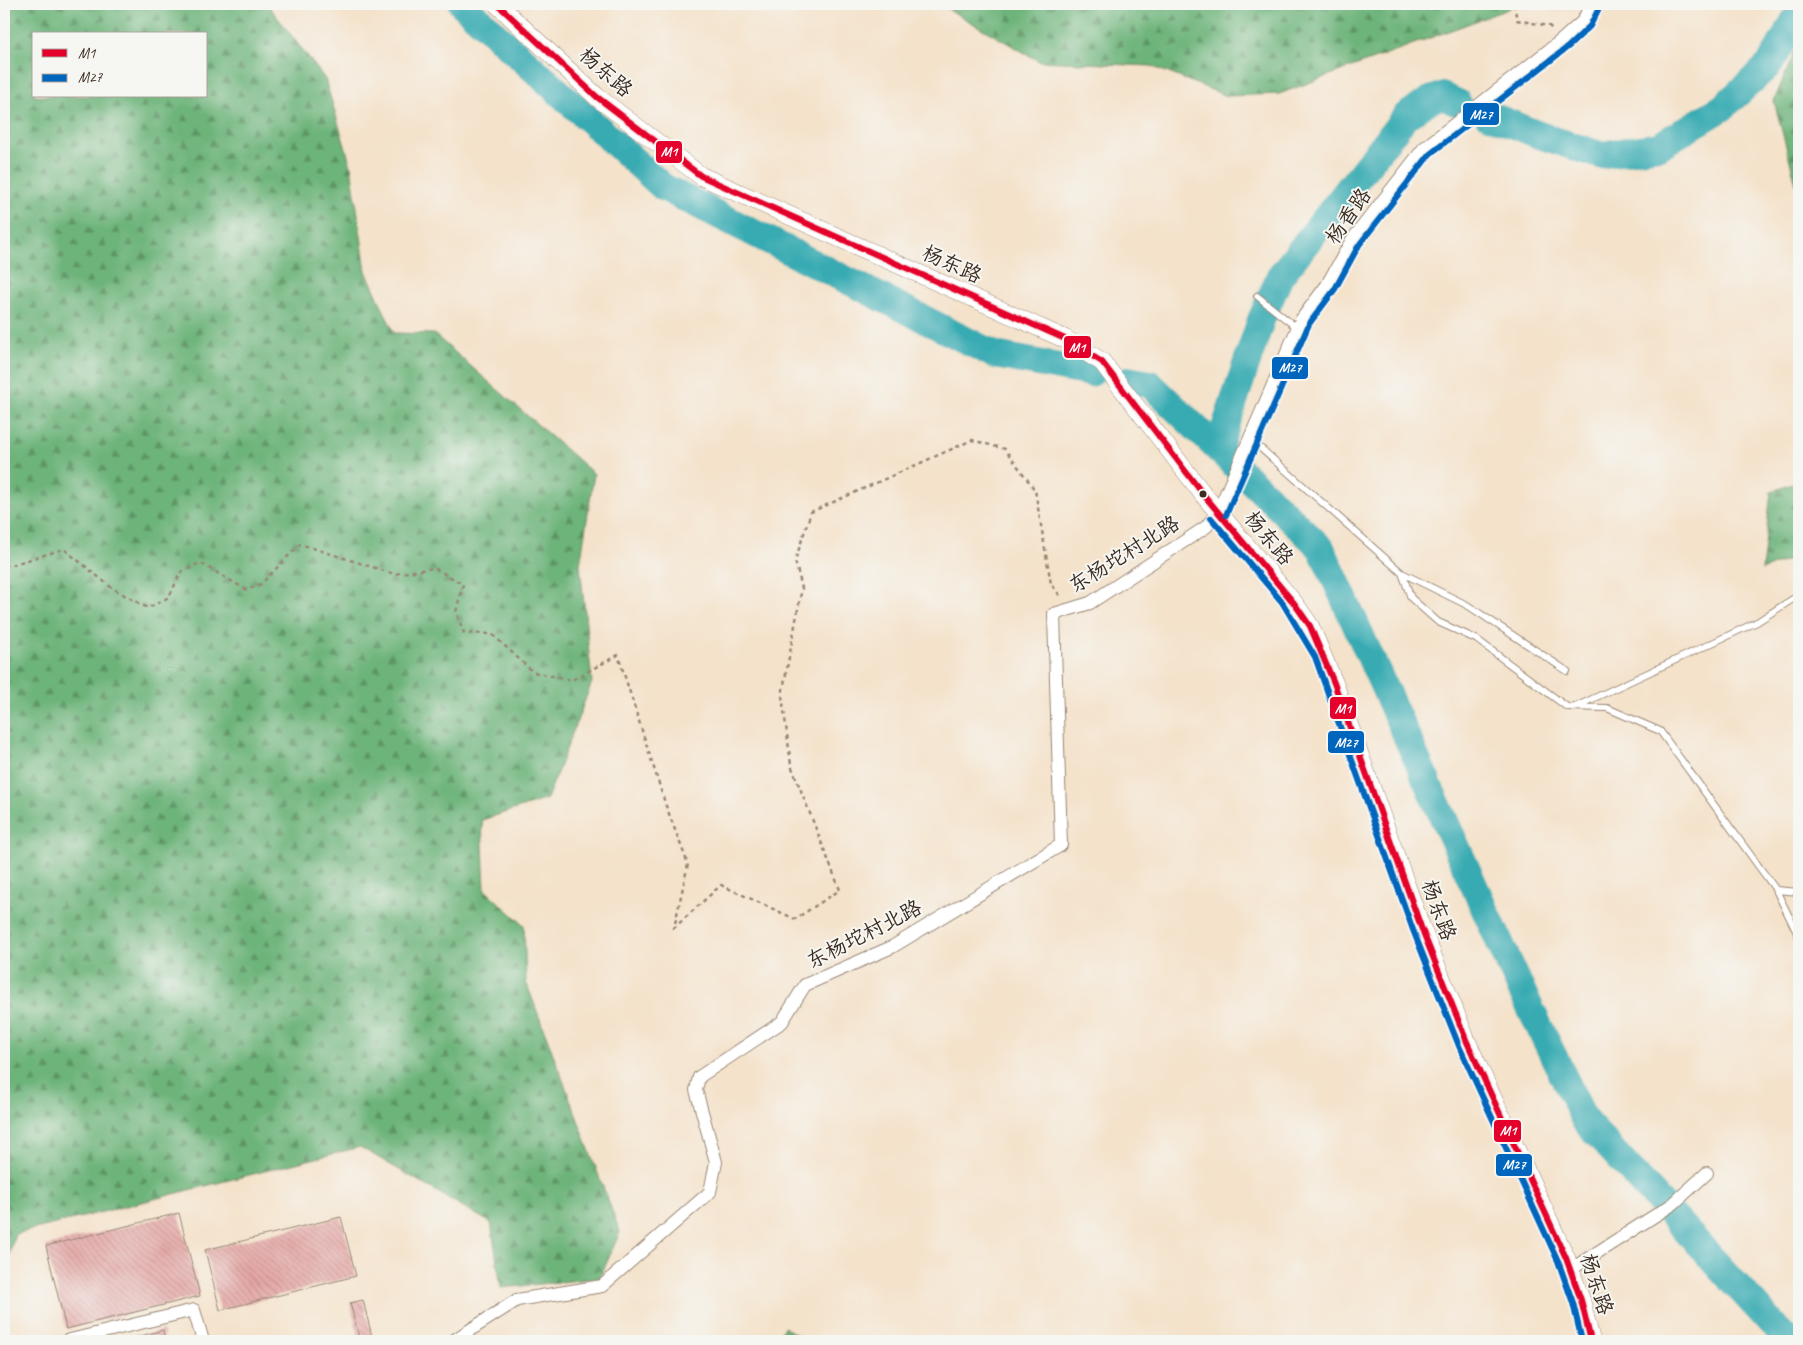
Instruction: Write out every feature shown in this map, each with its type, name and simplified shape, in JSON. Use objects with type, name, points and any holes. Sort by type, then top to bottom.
[{"type":"street","name":"杨东路","points":[[497,4],[597,97],[701,176],[1082,348],[1102,362],[1218,512],[1294,603],[1310,626],[1334,683],[1424,936],[1467,1042],[1570,1270],[1581,1300],[1591,1341]]},
{"type":"street","name":"杨香路","points":[[1218,512],[1297,328],[1327,285],[1352,240],[1424,148],[1521,70],[1564,39],[1583,21],[1591,4]]},
{"type":"street","name":"东杨坨村北路","points":[[453,1341],[517,1300],[602,1286],[710,1192],[716,1162],[696,1090],[699,1077],[782,1022],[805,985],[892,946],[1061,845],[1054,614],[1090,603],[1206,528],[1218,512]]},
{"type":"street","points":[[1570,1270],[1672,1204],[1708,1173]]},
{"type":"street","points":[[66,1341],[194,1310],[203,1341]]},
{"type":"lane","points":[[1257,296],[1297,328]]},
{"type":"lane","points":[[1246,444],[1402,573],[1467,605],[1567,671]]},
{"type":"lane","points":[[1402,573],[1412,598],[1438,622],[1476,639],[1568,707],[1607,708],[1660,731],[1776,890],[1799,937]]},
{"type":"lane","points":[[1574,707],[1757,622],[1799,595]]},
{"type":"lane","points":[[1776,890],[1799,892]]},
{"type":"path","points":[[1514,4],[1517,20],[1549,26],[1564,39]]},
{"type":"path","points":[[4,567],[64,549],[112,588],[148,608],[169,597],[181,572],[200,563],[246,590],[261,584],[300,544],[394,574],[434,568],[463,584],[456,612],[464,633],[492,634],[533,672],[572,680],[618,655],[666,806],[688,864],[674,928],[722,885],[795,919],[840,890],[792,765],[782,695],[802,588],[795,561],[811,512],[972,440],[1004,449],[1035,490],[1051,584],[1072,610]]},
{"type":"green space","points":[[4,4],[267,4],[325,79],[351,166],[366,271],[394,333],[434,334],[594,474],[580,565],[592,682],[547,799],[482,820],[485,890],[524,925],[526,982],[620,1232],[600,1278],[501,1288],[491,1223],[360,1147],[15,1234],[4,1275]]},
{"type":"green space","points":[[939,4],[1515,4],[1508,9],[1279,94],[1227,96],[1151,66],[1039,61]]},
{"type":"green space","points":[[1799,41],[1799,195],[1774,101]]},
{"type":"green space","points":[[1799,481],[1799,555],[1762,570],[1771,492]]},
{"type":"green space","points":[[784,1327],[807,1341],[776,1341]]},
{"type":"building","points":[[179,1213],[200,1296],[66,1329],[46,1246]]},
{"type":"building","points":[[341,1217],[356,1276],[220,1310],[205,1250]]},
{"type":"building","points":[[363,1300],[373,1341],[360,1341],[350,1303]]},
{"type":"building","points":[[163,1330],[165,1341],[122,1341]]},
{"type":"waterway","points":[[462,4],[663,187],[995,355],[1091,373]]},
{"type":"waterway","points":[[1487,114],[1539,135],[1600,155],[1659,146],[1722,108],[1770,64],[1799,13],[1799,6]]},
{"type":"waterway","points":[[1218,449],[1261,320],[1280,276],[1406,116],[1430,100],[1442,96],[1458,103]]},
{"type":"waterway","points":[[1127,380],[1150,384],[1321,548],[1520,987],[1585,1121],[1788,1341]]},
{"type":"transit line","name":"M1","points":[[497,4],[597,97],[701,176],[1065,339],[1102,362],[1203,494],[1294,603],[1310,626],[1334,683],[1421,927],[1467,1042],[1566,1258],[1581,1300],[1591,1341]]},
{"type":"transit line","name":"M27","points":[[1226,515],[1309,324],[1335,289],[1359,245],[1430,154],[1569,46],[1590,26],[1599,8]]},
{"type":"transit line","name":"M27","points":[[1211,518],[1282,602],[1315,657],[1413,930],[1459,1046],[1558,1261],[1573,1303],[1582,1341]]}]
